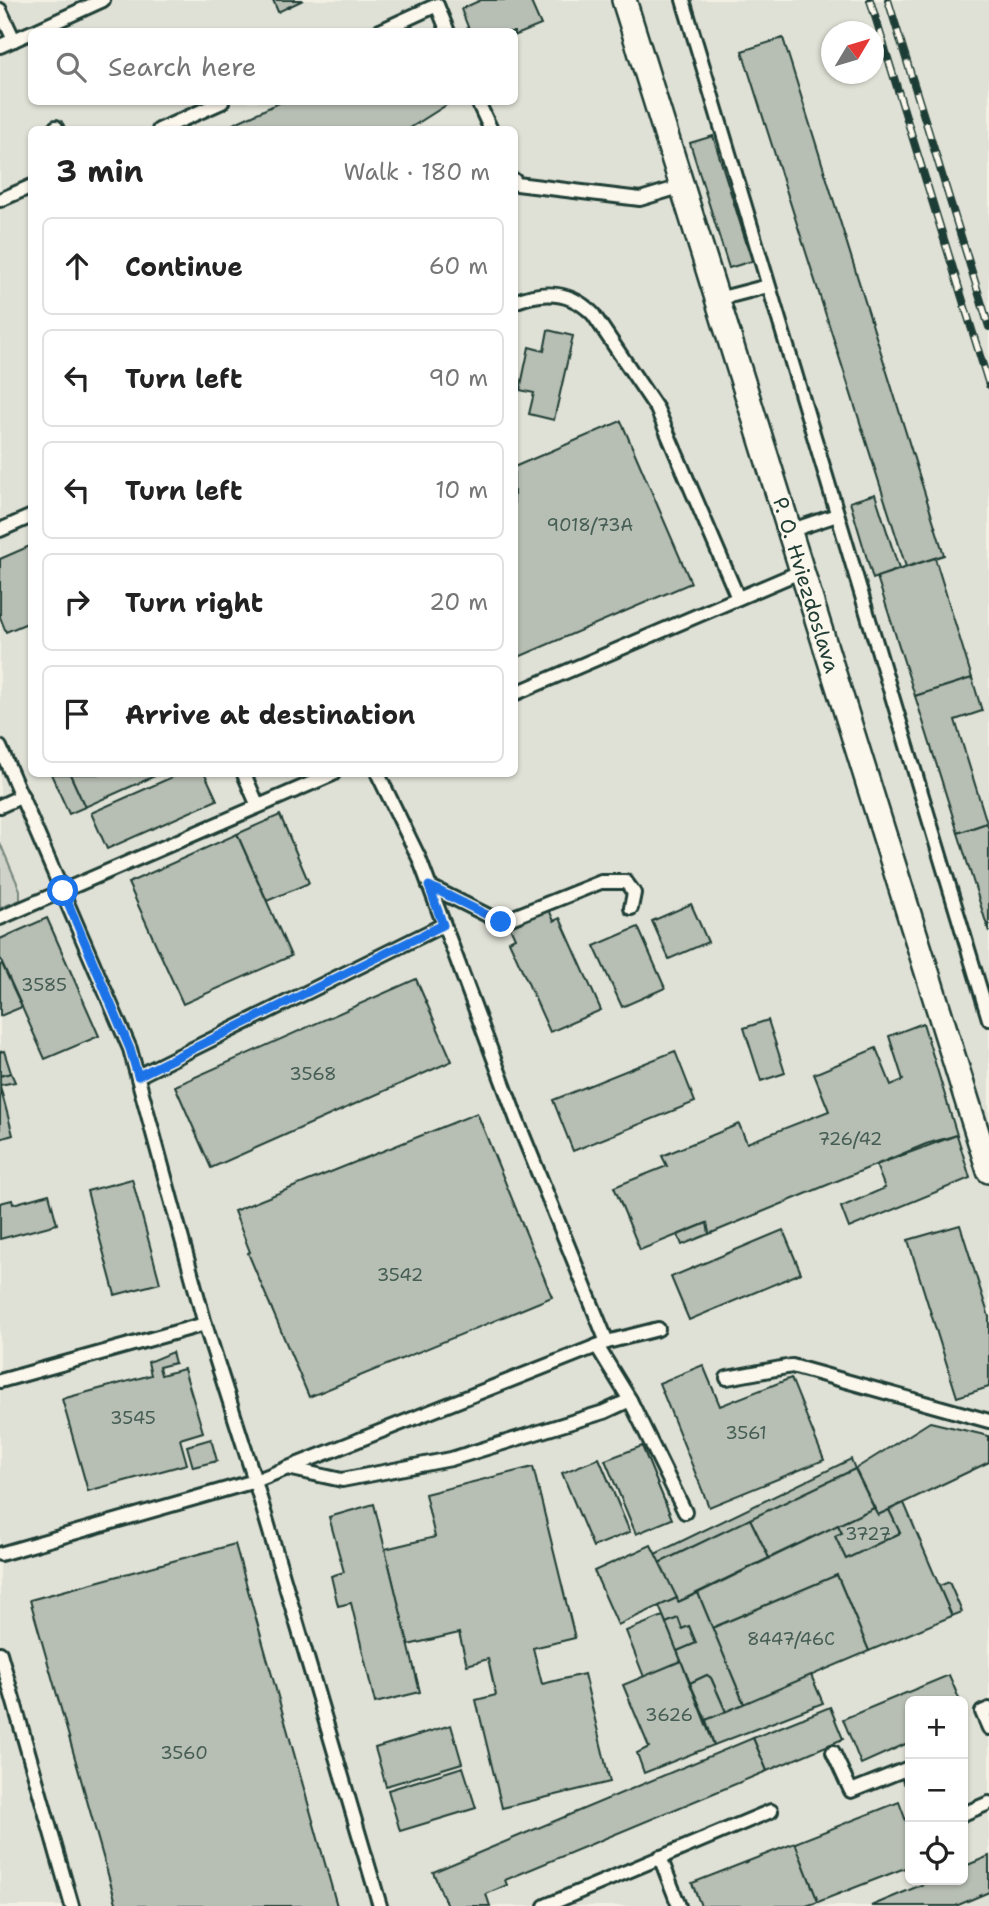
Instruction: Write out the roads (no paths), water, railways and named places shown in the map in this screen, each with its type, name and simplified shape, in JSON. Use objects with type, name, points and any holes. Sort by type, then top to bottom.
[{"type":"street","name":"P. O. Hviezdoslava","points":[[624,0],[989,1171]]},
{"type":"lane","points":[[41,28],[103,0]]},
{"type":"lane","points":[[683,0],[989,1019]]},
{"type":"lane","points":[[386,28],[436,3],[446,28]]},
{"type":"lane","points":[[0,10],[14,40]]},
{"type":"lane","points":[[0,47],[28,34]]},
{"type":"lane","points":[[168,126],[215,105]]},
{"type":"lane","points":[[479,105],[489,126]]},
{"type":"lane","points":[[518,184],[640,199],[683,186]]},
{"type":"lane","points":[[0,200],[28,188]]},
{"type":"lane","points":[[718,299],[768,286]]},
{"type":"lane","points":[[518,300],[529,296],[564,295],[581,301],[593,314],[657,409],[737,598]]},
{"type":"lane","points":[[789,531],[837,515]]},
{"type":"lane","points":[[0,530],[28,518]]},
{"type":"lane","points":[[518,692],[802,571]]},
{"type":"lane","points":[[0,747],[130,1049],[205,1324],[255,1481],[380,1906]]},
{"type":"lane","points":[[245,777],[258,806]]},
{"type":"lane","points":[[0,918],[325,777]]},
{"type":"lane","points":[[378,777],[419,858],[602,1344],[685,1512]]},
{"type":"lane","points":[[0,806],[22,796]]},
{"type":"lane","points":[[429,886],[501,922],[601,881],[626,882],[634,892],[631,908]]},
{"type":"lane","points":[[138,1076],[443,925]]},
{"type":"lane","points":[[0,1381],[205,1324]]},
{"type":"lane","points":[[0,1554],[255,1481],[602,1344],[658,1329]]},
{"type":"lane","points":[[727,1378],[792,1366],[989,1421]]},
{"type":"lane","points":[[287,1468],[341,1480],[451,1459],[604,1412],[630,1400]]},
{"type":"lane","points":[[0,1653],[72,1906]]},
{"type":"lane","points":[[989,1709],[982,1712],[989,1728]]},
{"type":"lane","points":[[833,1752],[851,1791],[905,1769]]},
{"type":"lane","points":[[968,1812],[989,1803]]},
{"type":"lane","points":[[545,1906],[771,1811]]},
{"type":"lane","points":[[660,1857],[679,1906]]},
{"type":"railway","points":[[870,0],[989,385]]},
{"type":"railway","points":[[888,0],[989,327]]}]
